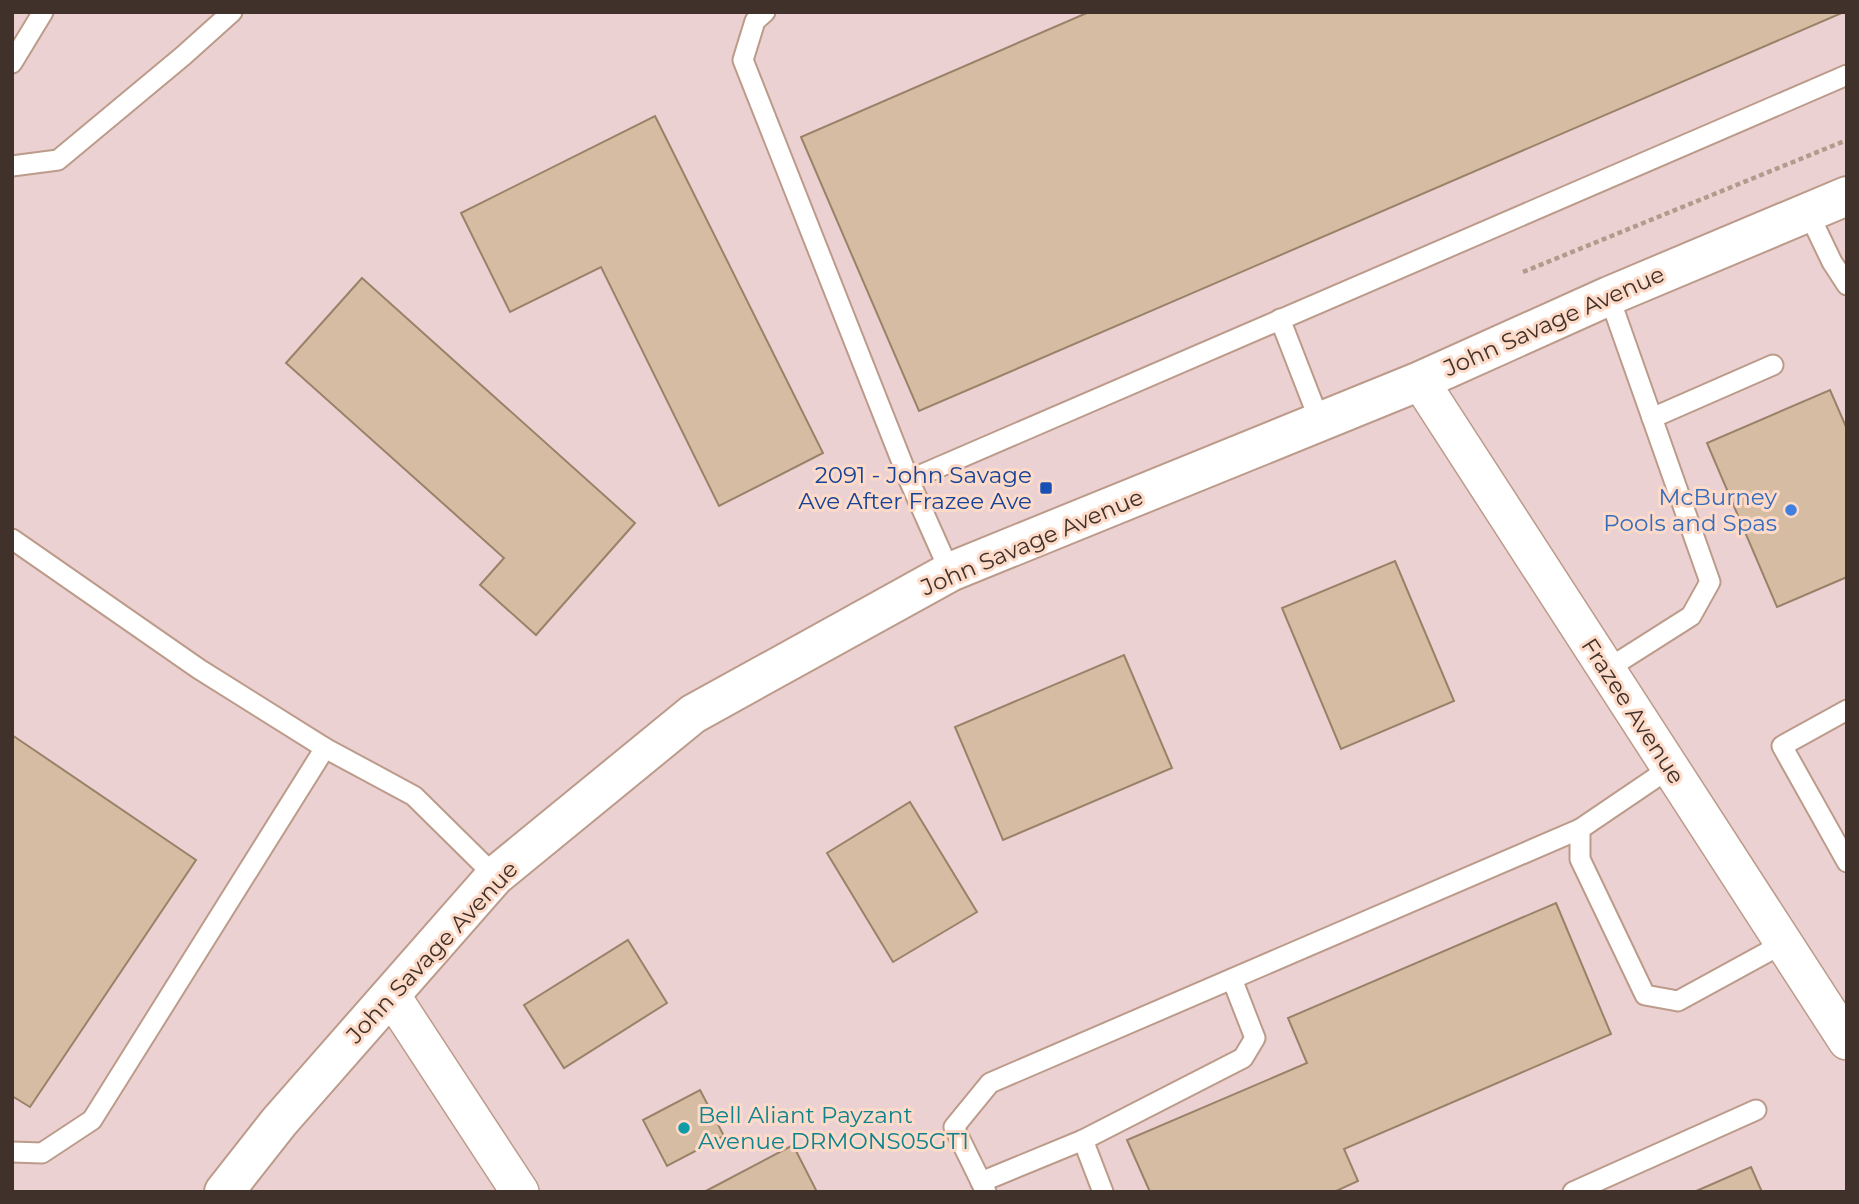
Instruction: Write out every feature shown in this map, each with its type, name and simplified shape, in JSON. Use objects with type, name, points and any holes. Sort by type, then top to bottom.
[{"type":"main road","name":"John Savage Avenue","points":[[224,1192],[279,1122],[495,876],[693,714],[950,572],[1420,381],[1609,296],[1847,196]]},
{"type":"street","name":"Frazee Avenue","points":[[1420,381],[1847,1041]]},
{"type":"street","points":[[391,995],[520,1192]]},
{"type":"lane","points":[[12,63],[43,12]]},
{"type":"lane","points":[[12,166],[58,160],[232,12]]},
{"type":"lane","points":[[765,12],[754,21],[743,60],[909,480],[950,572]]},
{"type":"lane","points":[[909,480],[1847,75]]},
{"type":"lane","points":[[1808,212],[1832,262],[1847,285]]},
{"type":"lane","points":[[1606,670],[1691,616],[1710,582],[1609,296]]},
{"type":"lane","points":[[1280,319],[1320,422]]},
{"type":"lane","points":[[1652,418],[1773,365]]},
{"type":"lane","points":[[12,539],[199,669],[325,748],[414,796],[495,876]]},
{"type":"lane","points":[[1847,710],[1782,746],[1847,861]]},
{"type":"lane","points":[[12,1152],[42,1153],[92,1119],[325,748]]},
{"type":"lane","points":[[1233,979],[1255,1038],[1243,1058],[984,1187],[954,1127],[990,1083],[1580,829],[1670,768]]},
{"type":"lane","points":[[1580,829],[1580,859],[1645,995],[1678,1001],[1784,943]]},
{"type":"lane","points":[[1573,1192],[1756,1110]]},
{"type":"lane","points":[[1083,1140],[1103,1192]]},
{"type":"path","points":[[1523,272],[1847,141]]},
{"type":"shaded area","points":[[12,12],[1847,12],[1847,1192],[12,1192]]},
{"type":"building","points":[[1089,12],[1844,12],[919,411],[801,137]]},
{"type":"building","points":[[655,116],[823,453],[719,506],[601,267],[510,312],[461,213]]},
{"type":"building","points":[[362,278],[635,523],[536,635],[480,585],[504,558],[286,363]]},
{"type":"building","name":"McBurney Pools and Spas","points":[[1830,390],[1847,429],[1847,577],[1777,607],[1707,443]]},
{"type":"building","points":[[1395,561],[1454,701],[1341,749],[1282,608]]},
{"type":"building","points":[[1124,655],[1172,768],[1003,840],[955,727]]},
{"type":"building","points":[[12,735],[196,860],[30,1107],[12,1096]]},
{"type":"building","points":[[910,802],[977,912],[893,962],[827,853]]},
{"type":"building","points":[[1556,903],[1611,1034],[1344,1149],[1358,1181],[1334,1192],[1150,1192],[1127,1140],[1307,1063],[1288,1018]]},
{"type":"building","points":[[628,940],[667,1003],[564,1068],[524,1005]]},
{"type":"building","name":"Bell Aliant Payzant Avenue DRMONS05GT1","points":[[700,1090],[724,1136],[667,1166],[643,1120]]},
{"type":"building","points":[[793,1145],[817,1192],[704,1192]]},
{"type":"building","points":[[1751,1167],[1762,1192],[1694,1192]]},
{"type":"place","name":"2091 - John Savage Ave After Frazee Ave","points":[[1046,488]]},
{"type":"place","name":"McBurney Pools and Spas","points":[[1791,510]]},
{"type":"place","name":"Bell Aliant Payzant Avenue DRMONS05GT1","points":[[684,1128]]}]
